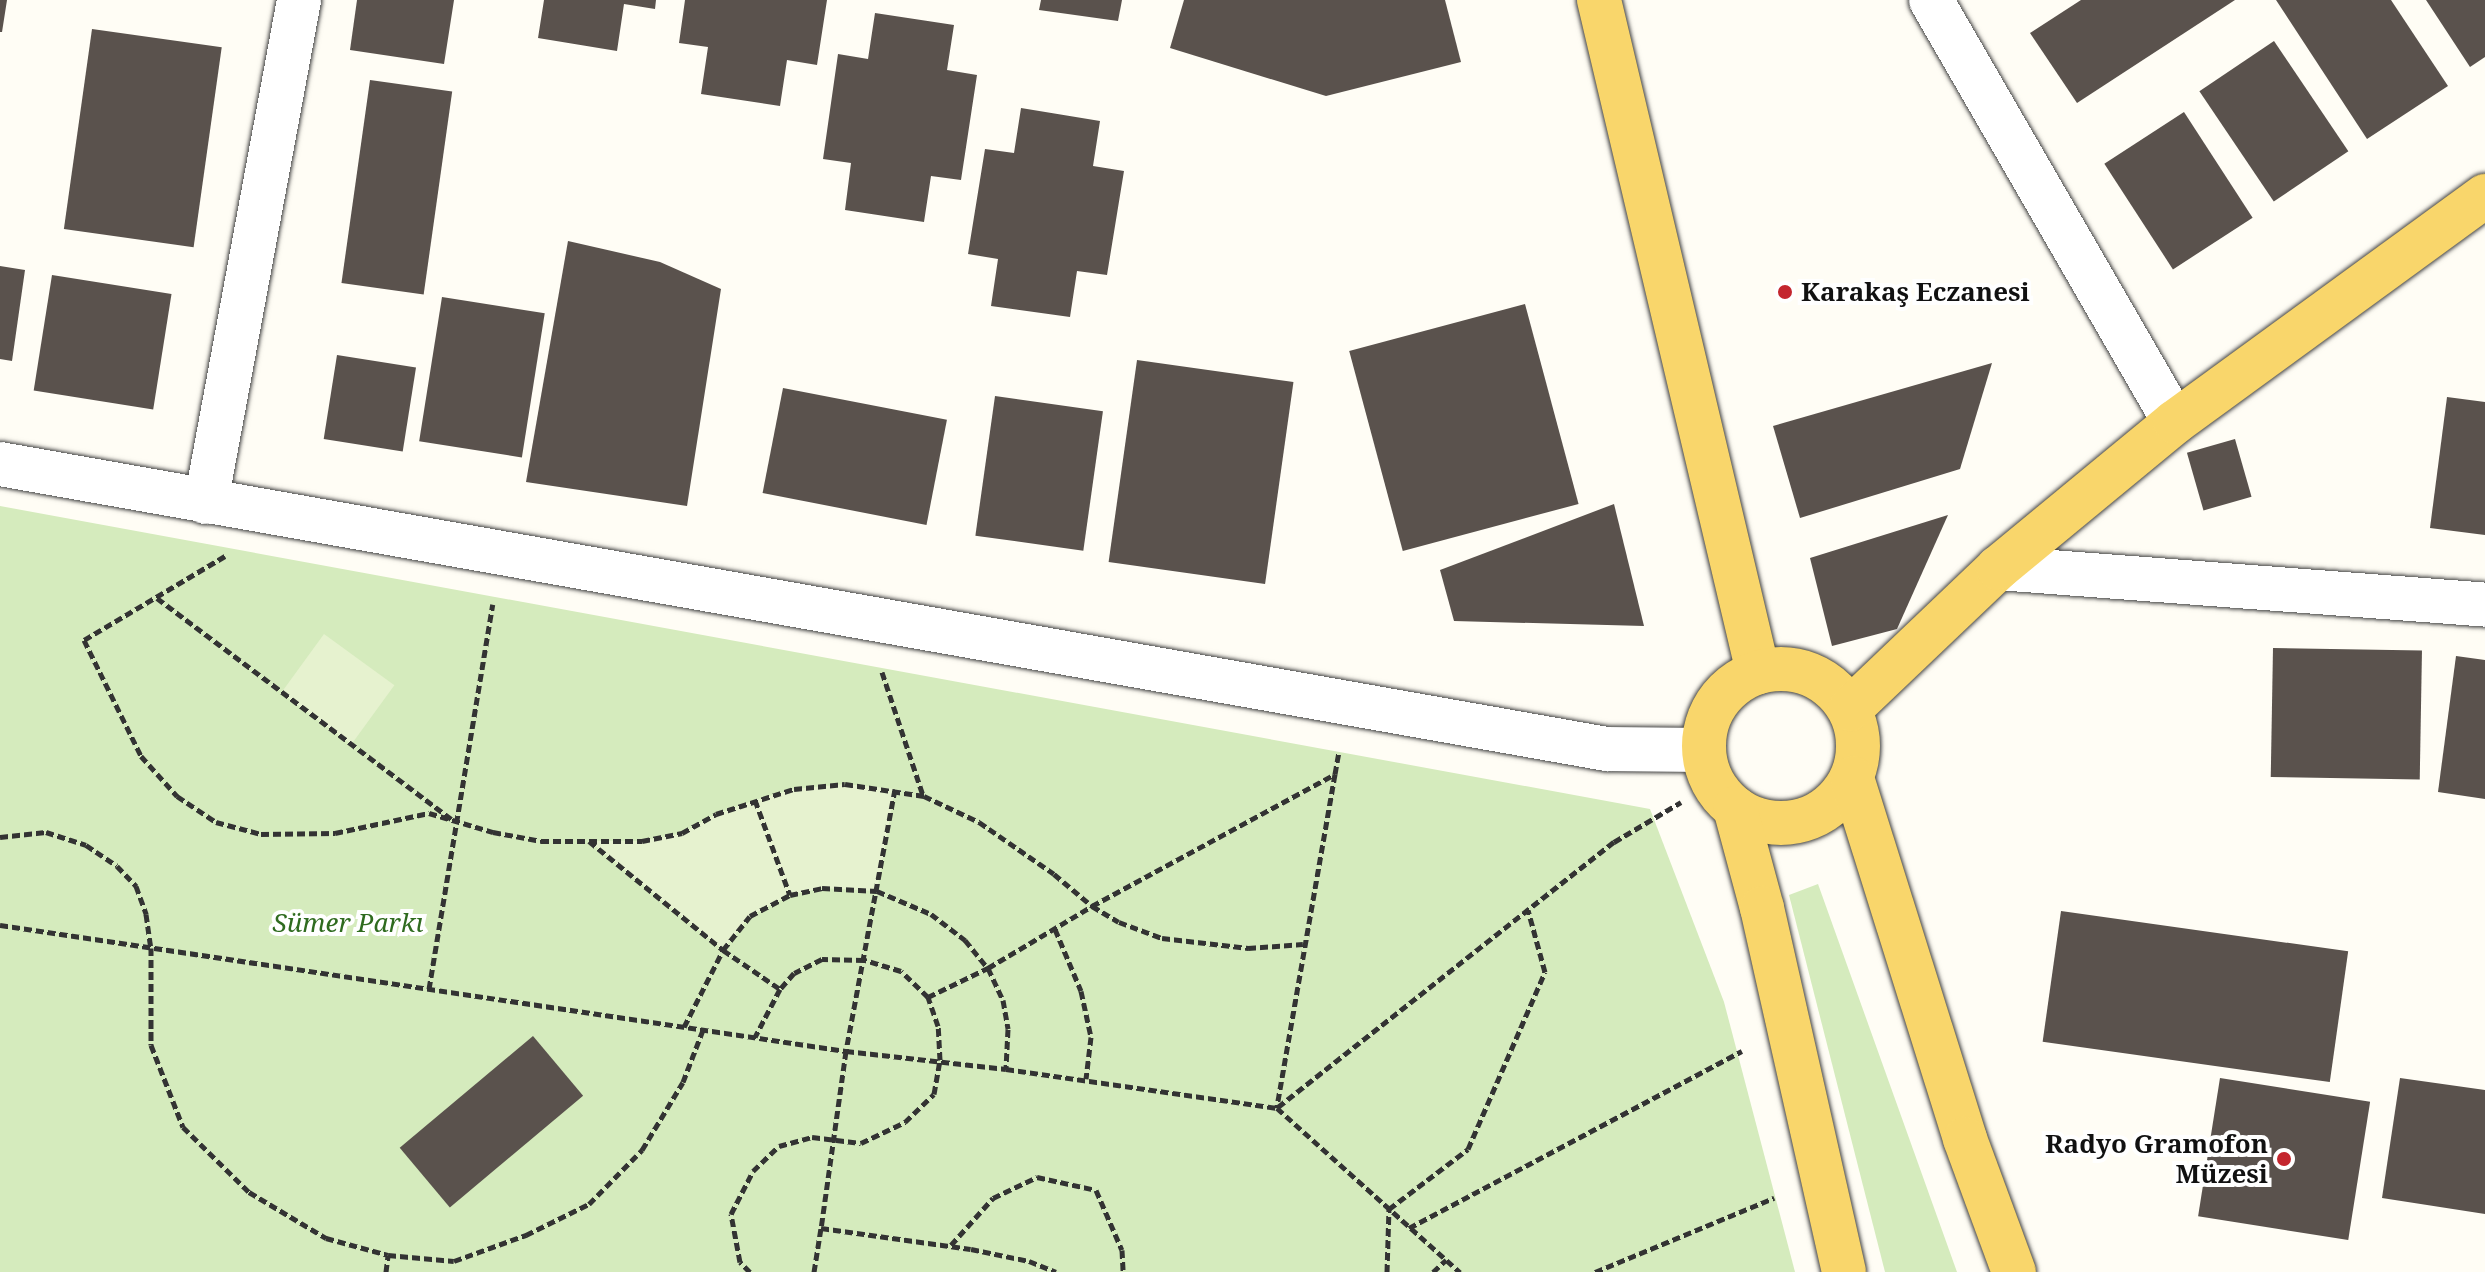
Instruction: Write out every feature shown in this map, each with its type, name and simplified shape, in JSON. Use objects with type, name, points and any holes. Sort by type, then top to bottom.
[{"type":"main road","points":[[1599,0],[1758,672]]},
{"type":"main road","points":[[1850,709],[1998,568],[2175,422],[2485,196]]},
{"type":"main road","points":[[1717,780],[1765,822],[1800,821],[1832,805],[1852,778],[1859,743],[1850,709],[1826,682],[1793,669],[1758,672],[1729,689],[1709,717],[1717,780],[1789,1026],[1844,1272]]},
{"type":"main road","points":[[1852,778],[1965,1139],[2014,1272]]},
{"type":"street","points":[[206,502],[299,0]]},
{"type":"street","points":[[1931,0],[2175,422]]},
{"type":"street","points":[[0,464],[1607,749],[1717,780]]},
{"type":"street","points":[[1998,568],[2485,605]]},
{"type":"path","points":[[227,555],[84,640],[141,756],[177,796],[216,822],[261,834],[335,833],[429,813],[455,822],[541,841],[642,841],[682,833],[716,814],[794,789],[845,784],[895,789],[924,796],[979,822],[1054,874],[1092,906],[1119,922],[1162,938],[1248,948],[1303,944]]},
{"type":"path","points":[[429,989],[494,596]]},
{"type":"path","points":[[157,598],[455,822]]},
{"type":"path","points":[[863,617],[924,796]]},
{"type":"path","points":[[928,997],[988,968],[1092,906],[1335,774],[1303,944],[1277,1108]]},
{"type":"path","points":[[1277,1108],[1614,842],[1717,780]]},
{"type":"path","points":[[814,1272],[846,1051],[895,789]]},
{"type":"path","points":[[755,800],[790,895]]},
{"type":"path","points":[[0,837],[46,832],[86,845],[117,866],[136,886],[146,914],[151,948],[151,1045],[183,1127],[249,1192],[326,1238],[388,1255],[454,1261],[526,1235],[589,1204],[642,1150],[683,1082],[703,1030]]},
{"type":"path","points":[[589,841],[723,950],[780,989]]},
{"type":"path","points":[[684,1027],[723,950],[750,916],[790,895],[822,888],[877,891],[931,914],[965,940],[988,968],[1003,1000],[1008,1029],[1006,1069]]},
{"type":"path","points":[[1389,1209],[1468,1149],[1545,972],[1528,910]]},
{"type":"path","points":[[0,925],[846,1051],[1086,1079],[1277,1108],[1460,1272]]},
{"type":"path","points":[[1055,929],[1081,991],[1091,1037],[1086,1079]]},
{"type":"path","points":[[750,1272],[740,1262],[731,1214],[753,1171],[779,1146],[812,1137],[861,1143],[905,1122],[934,1094],[940,1060],[938,1026],[928,997],[901,971],[864,960],[822,959],[794,973],[780,989],[755,1037]]},
{"type":"path","points":[[1409,1228],[1789,1026]]},
{"type":"path","points":[[950,1246],[993,1198],[1037,1177],[1096,1190],[1122,1250],[1123,1272]]},
{"type":"path","points":[[1595,1272],[1823,1178]]},
{"type":"path","points":[[1387,1272],[1389,1209]]},
{"type":"path","points":[[821,1228],[950,1246],[1029,1261],[1056,1272]]},
{"type":"path","points":[[386,1272],[388,1255]]},
{"type":"path","points":[[1433,1272],[1446,1260]]},
{"type":"green space","name":"Sümer Parkı","points":[[0,506],[1650,809],[1724,1002],[1795,1272],[0,1272]]},
{"type":"green space","points":[[324,634],[394,685],[351,744],[281,693]]},
{"type":"green space","points":[[845,784],[895,789],[877,891],[822,888],[790,895],[750,916],[723,950],[589,841],[642,841],[682,833],[716,814],[755,800],[794,789]]},
{"type":"green space","points":[[1818,884],[1957,1272],[1885,1272],[1789,895]]},
{"type":"building","points":[[0,0],[7,0],[2,32],[0,32]]},
{"type":"building","points":[[357,0],[454,0],[444,64],[350,50]]},
{"type":"building","points":[[544,0],[656,0],[655,9],[624,4],[617,51],[538,38]]},
{"type":"building","points":[[685,0],[827,0],[817,65],[787,60],[780,106],[701,94],[708,47],[679,43]]},
{"type":"building","points":[[1041,0],[1122,0],[1118,21],[1039,10]]},
{"type":"building","points":[[1184,0],[1445,0],[1461,62],[1326,96],[1170,48]]},
{"type":"building","points":[[2081,0],[2235,0],[2077,103],[2030,33]]},
{"type":"building","points":[[2276,0],[2391,0],[2448,86],[2367,139]]},
{"type":"building","points":[[2426,0],[2485,0],[2485,57],[2470,67]]},
{"type":"building","points":[[875,13],[954,25],[947,70],[977,75],[961,180],[931,176],[924,222],[845,210],[851,163],[823,159],[838,54],[868,59]]},
{"type":"building","points":[[92,29],[222,47],[194,247],[64,229]]},
{"type":"building","points":[[2274,41],[2348,151],[2274,202],[2199,91]]},
{"type":"building","points":[[370,80],[452,92],[424,295],[341,283]]},
{"type":"building","points":[[1021,108],[1100,121],[1093,166],[1124,171],[1107,275],[1077,271],[1070,317],[991,306],[998,259],[968,254],[985,149],[1014,153]]},
{"type":"building","points":[[2184,112],[2253,218],[2173,269],[2104,164]]},
{"type":"building","points":[[568,241],[660,262],[721,289],[687,506],[526,482]]},
{"type":"building","points":[[0,266],[25,270],[12,361],[0,359]]},
{"type":"building","points":[[52,275],[172,294],[153,409],[34,391]]},
{"type":"building","points":[[442,297],[545,313],[522,457],[419,441]]},
{"type":"building","points":[[1525,304],[1579,504],[1403,551],[1349,351]]},
{"type":"building","points":[[337,355],[416,368],[403,451],[324,439]]},
{"type":"building","points":[[1137,360],[1293,382],[1265,584],[1109,562]]},
{"type":"building","points":[[1992,363],[1960,469],[1800,518],[1773,426]]},
{"type":"building","points":[[783,388],[947,420],[927,525],[763,493]]},
{"type":"building","points":[[995,396],[1103,411],[1083,551],[975,536]]},
{"type":"building","points":[[2447,397],[2485,402],[2485,535],[2430,528]]},
{"type":"building","points":[[2235,439],[2252,497],[2203,510],[2187,453]]},
{"type":"building","points":[[1614,504],[1644,626],[1454,621],[1440,570]]},
{"type":"building","points":[[1948,515],[1897,629],[1832,646],[1810,558]]},
{"type":"building","points":[[2273,648],[2422,651],[2420,780],[2271,777]]},
{"type":"building","points":[[2456,656],[2485,660],[2485,799],[2438,792]]},
{"type":"building","points":[[2061,911],[2348,951],[2330,1082],[2043,1042]]},
{"type":"building","points":[[533,1036],[583,1096],[450,1208],[400,1148]]},
{"type":"building","name":"Radyo Gramofon Müzesi","points":[[2220,1078],[2370,1102],[2348,1240],[2198,1216]]},
{"type":"building","points":[[2400,1078],[2485,1090],[2485,1214],[2382,1198]]},
{"type":"place","name":"Karakaş Eczanesi","points":[[1785,292]]},
{"type":"place","name":"Radyo Gramofon Müzesi","points":[[2284,1159]]}]
